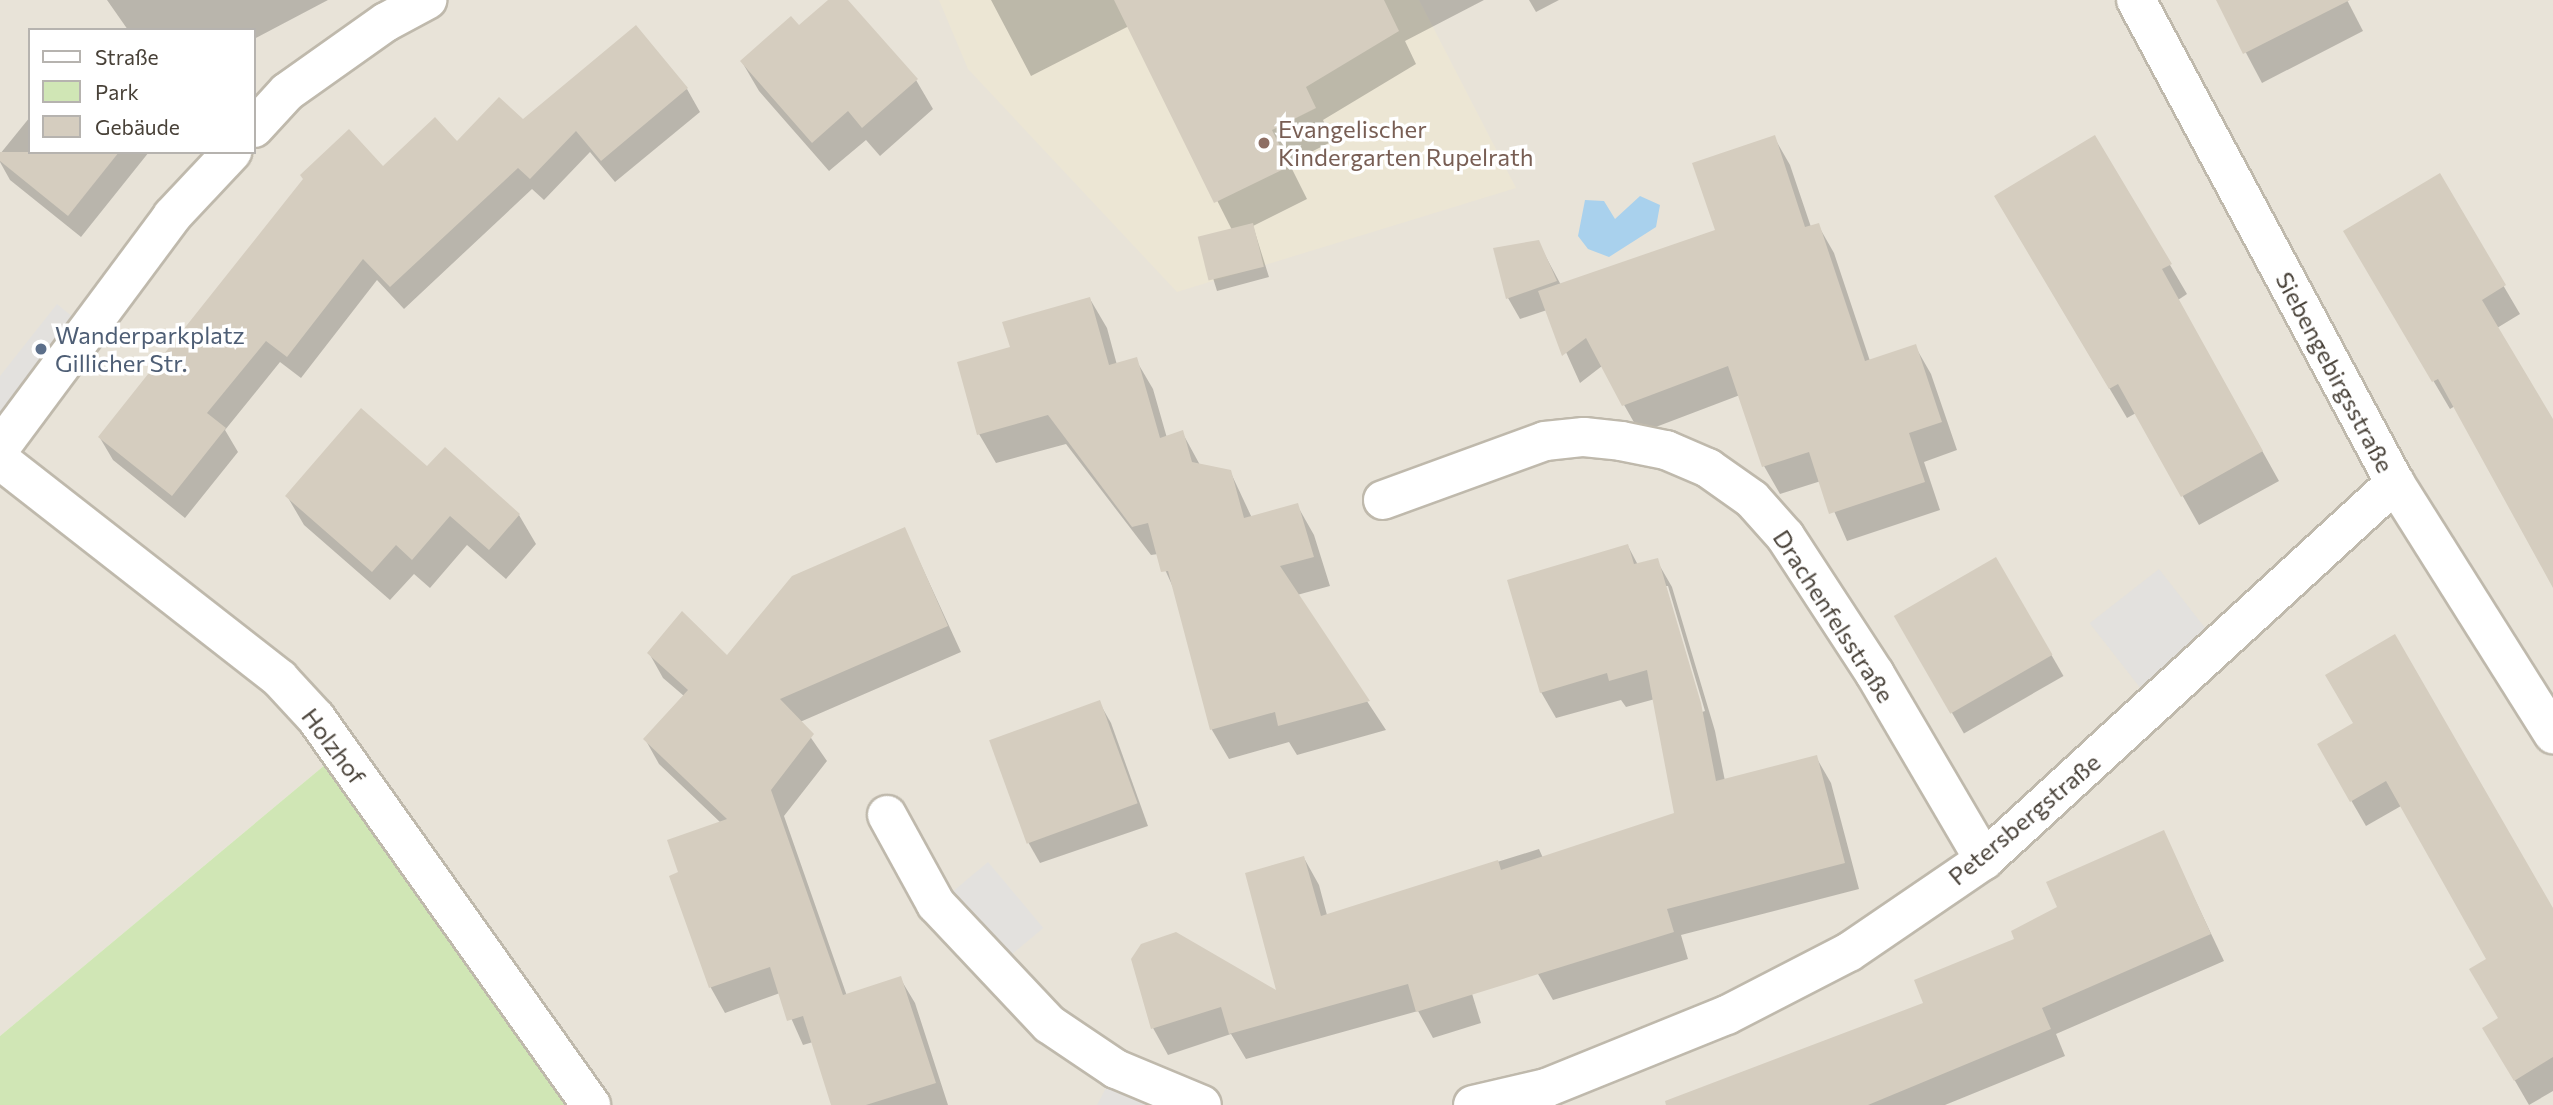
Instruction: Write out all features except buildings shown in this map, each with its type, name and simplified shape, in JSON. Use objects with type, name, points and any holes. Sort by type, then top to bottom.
[{"type":"street","points":[[256,126],[287,92],[386,22],[427,0]]},
{"type":"street","name":"Siebengebirgsstraße","points":[[2136,0],[2395,483],[2553,734]]},
{"type":"street","points":[[0,448],[172,216],[230,154]]},
{"type":"street","name":"Drachenfelsstraße","points":[[1383,500],[1545,440],[1584,437],[1620,441],[1666,450],[1707,468],[1752,499],[1785,536],[1875,674],[1984,860]]},
{"type":"street","name":"Holzhof","points":[[0,460],[280,679],[316,718],[591,1105]]},
{"type":"street","name":"Petersbergstraße","points":[[1473,1105],[1546,1088],[1727,1015],[1849,952],[1984,860],[2395,483]]},
{"type":"street","points":[[887,815],[936,904],[1049,1024],[1116,1069],[1202,1105]]},
{"type":"shaded area","points":[[0,0],[2553,0],[2553,1105],[568,1105],[326,764],[0,1036]]},
{"type":"shaded area","name":"Evangelischer Kindergarten Rupelrath","points":[[939,0],[1419,0],[1516,188],[1177,292],[968,69]]},
{"type":"shaded area","name":"Wanderparkplatz Gillicher Str.","points":[[57,304],[80,323],[0,430],[0,376]]},
{"type":"shaded area","points":[[2159,569],[2218,645],[2149,699],[2090,623]]},
{"type":"shaded area","points":[[988,862],[1043,928],[992,971],[937,905]]},
{"type":"shaded area","points":[[1116,1069],[1202,1105],[1097,1105]]},
{"type":"green space","points":[[326,764],[568,1105],[0,1105],[0,1036]]},
{"type":"water","points":[[1640,196],[1660,205],[1656,227],[1609,257],[1588,249],[1578,236],[1585,200],[1604,201],[1615,219]]},
{"type":"place","name":"Evangelischer Kindergarten Rupelrath","points":[[1264,143]]},
{"type":"place","name":"Wanderparkplatz Gillicher Str.","points":[[41,349]]}]
